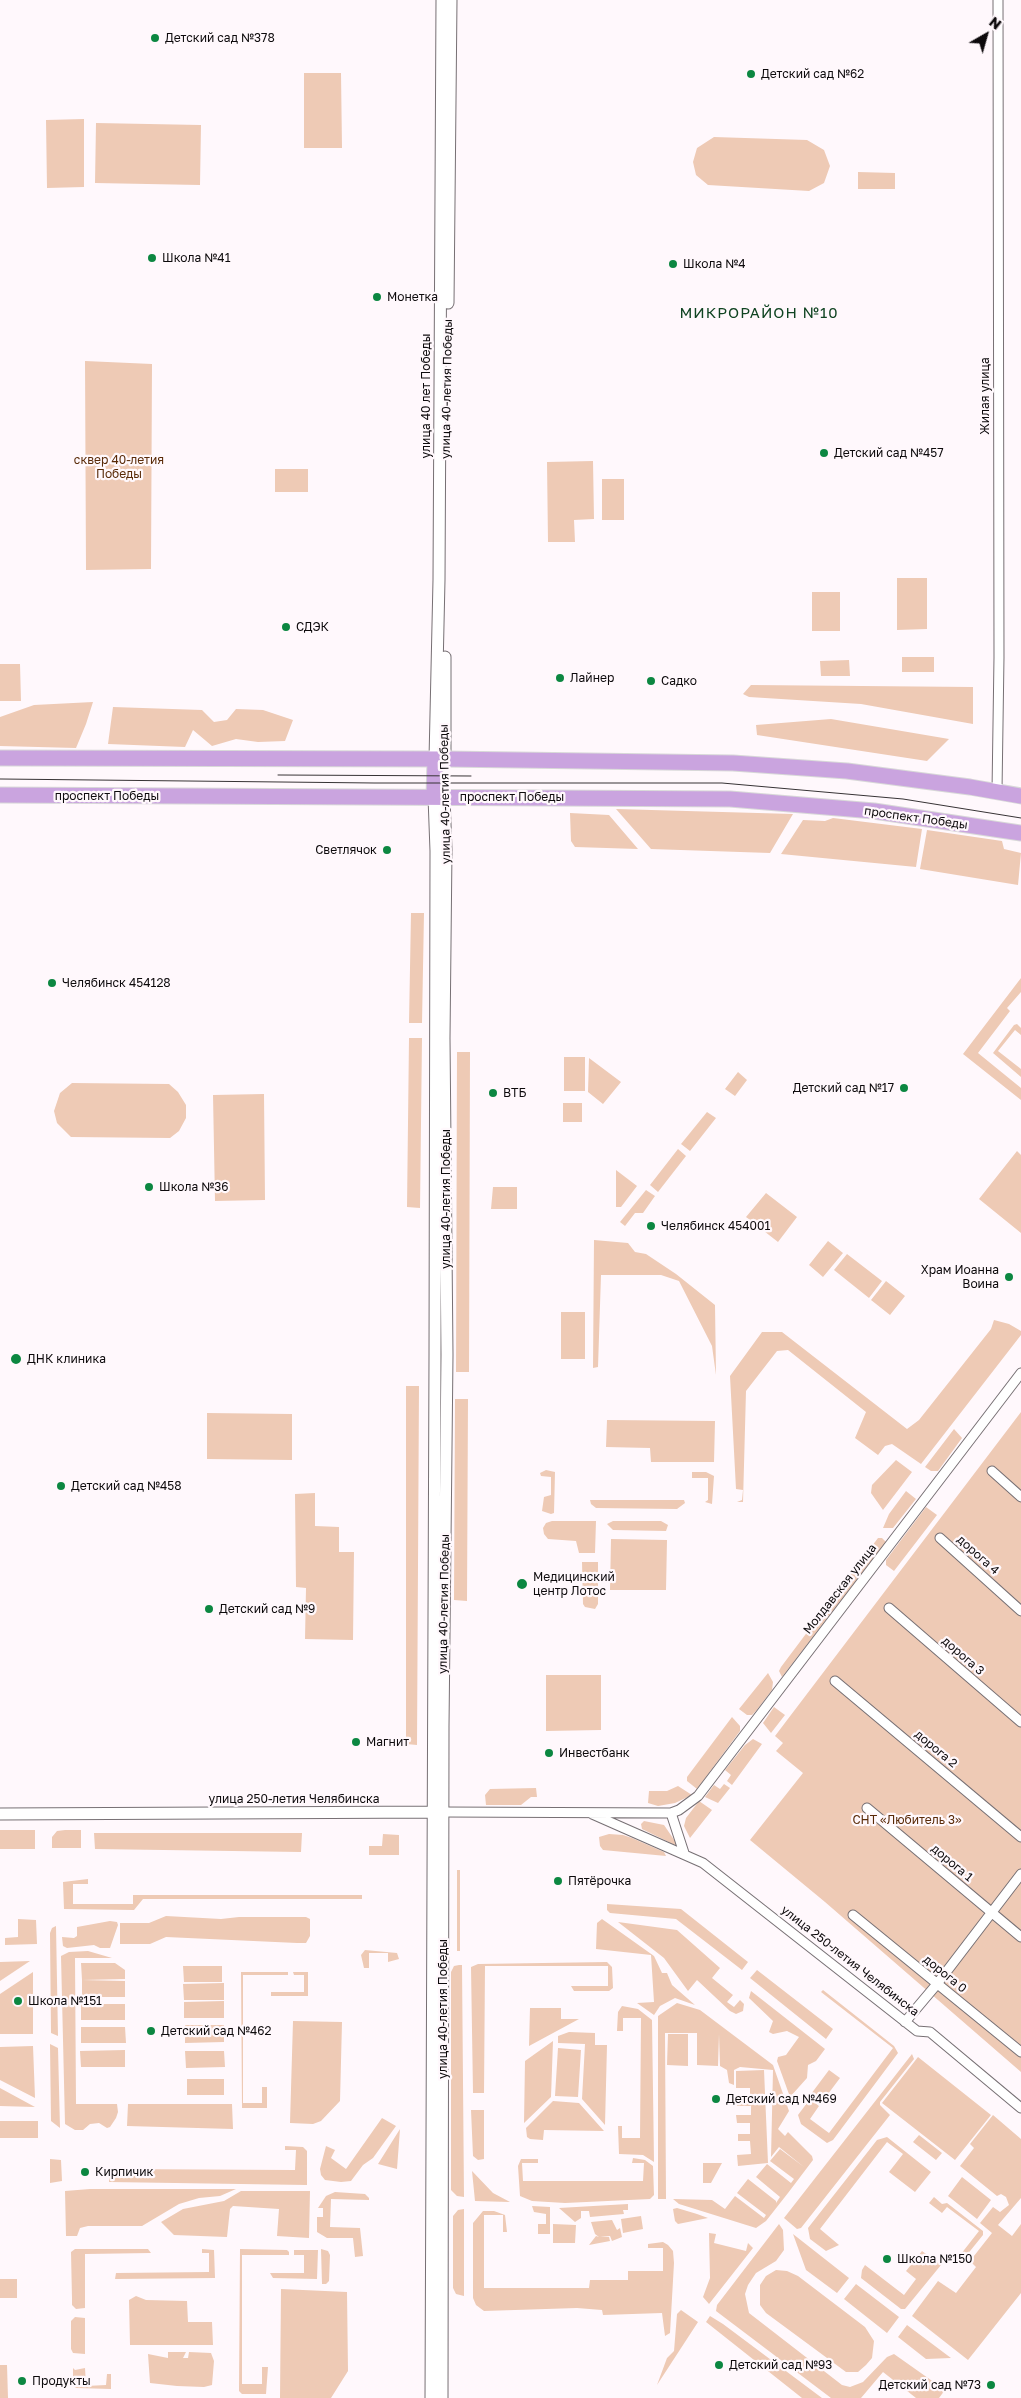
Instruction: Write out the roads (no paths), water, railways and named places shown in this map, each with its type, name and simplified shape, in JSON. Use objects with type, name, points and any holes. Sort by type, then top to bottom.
[{"type":"main road","points":[[0,758],[440,759],[751,764],[847,771],[997,791],[1021,796]]},
{"type":"main road","name":"улица 40-летия Победы","points":[[439,797],[440,759]]},
{"type":"main road","name":"проспект Победы","points":[[0,795],[730,799],[874,812],[1021,833]]},
{"type":"street","name":"улица 40-летия Победы","points":[[440,759],[445,170],[442,0]]},
{"type":"street","name":"улица 40-летия Победы","points":[[440,212],[445,170],[451,0]]},
{"type":"street","name":"Жилая улица","points":[[997,791],[999,657],[998,0]]},
{"type":"street","name":"улица 40 лет Победы","points":[[439,580],[444,361],[440,212]]},
{"type":"street","name":"улица 40-летия Победы","points":[[439,580],[440,759]]},
{"type":"street","name":"улица 40-летия Победы","points":[[439,797],[446,850],[440,1033],[441,1382],[437,1812],[437,2205],[442,2398]]},
{"type":"street","name":"Молдавская улица","points":[[671,1813],[698,1796],[1021,1373]]},
{"type":"street","points":[[992,1471],[1021,1497]]},
{"type":"street","name":"дорога 4","points":[[940,1538],[1021,1611]]},
{"type":"street","name":"дорога 3","points":[[889,1608],[1021,1722]]},
{"type":"street","name":"дорога 2","points":[[835,1681],[1021,1837]]},
{"type":"street","name":"дорога 1","points":[[867,1808],[1021,1937]]},
{"type":"street","name":"улица 250-летия Челябинска","points":[[589,1812],[703,1863],[917,2031],[930,2032],[1021,2108]]},
{"type":"street","name":"улица 250-летия Челябинска","points":[[0,1814],[671,1813]]},
{"type":"street","points":[[671,1813],[684,1853]]},
{"type":"street","points":[[905,2022],[937,1984],[1021,1874]]},
{"type":"street","name":"дорога 0","points":[[853,1915],[1021,2052]]},
{"type":"street","name":"улица 40-летия Победы","points":[[431,2398],[437,2205]]},
{"type":"tram line","points":[[278,775],[471,776]]},
{"type":"tram line","points":[[0,779],[374,783],[722,783],[903,799],[1021,818]]},
{"type":"place","name":"Детский сад №378","points":[[155,38]]},
{"type":"place","name":"Детский сад №62","points":[[751,74]]},
{"type":"place","name":"Школа №41","points":[[152,258]]},
{"type":"place","name":"Школа №4","points":[[673,264]]},
{"type":"place","name":"Монетка","points":[[377,297]]},
{"type":"place","name":"Детский сад №457","points":[[824,453]]},
{"type":"place","name":"СДЭК","points":[[286,627]]},
{"type":"place","name":"Лайнер","points":[[560,678]]},
{"type":"place","name":"Садко","points":[[651,681]]},
{"type":"place","name":"Светлячок","points":[[387,850]]},
{"type":"place","name":"Челябинск 454128","points":[[52,983]]},
{"type":"place","name":"Детский сад №17","points":[[904,1088]]},
{"type":"place","name":"ВТБ","points":[[493,1093]]},
{"type":"place","name":"Школа №36","points":[[149,1187]]},
{"type":"place","name":"Челябинск 454001","points":[[651,1226]]},
{"type":"place","name":"Храм Иоанна Воина","points":[[1009,1277]]},
{"type":"place","name":"ДНК клиника","points":[[16,1359]]},
{"type":"place","name":"Детский сад №458","points":[[61,1486]]},
{"type":"place","name":"Медицинский центр Лотос","points":[[522,1584]]},
{"type":"place","name":"Детский сад №9","points":[[209,1609]]},
{"type":"place","name":"Магнит","points":[[356,1742]]},
{"type":"place","name":"Инвестбанк","points":[[549,1753]]},
{"type":"place","name":"Пятёрочка","points":[[558,1881]]},
{"type":"place","name":"Школа №151","points":[[18,2001]]},
{"type":"place","name":"Детский сад №462","points":[[151,2031]]},
{"type":"place","name":"Детский сад №469","points":[[716,2099]]},
{"type":"place","name":"Кирпичик","points":[[85,2172]]},
{"type":"place","name":"Школа №150","points":[[887,2259]]},
{"type":"place","name":"Детский сад №93","points":[[719,2365]]},
{"type":"place","name":"Продукты","points":[[22,2381]]},
{"type":"place","name":"Детский сад №73","points":[[991,2385]]},
{"type":"district","name":"МИКРОРАЙОН №10","points":[[759,313]]},
{"type":"park label","name":"сквер 40-летия Победы","points":[[119,467]]},
{"type":"park label","name":"СНТ «Любитель 3»","points":[[907,1820]]}]
